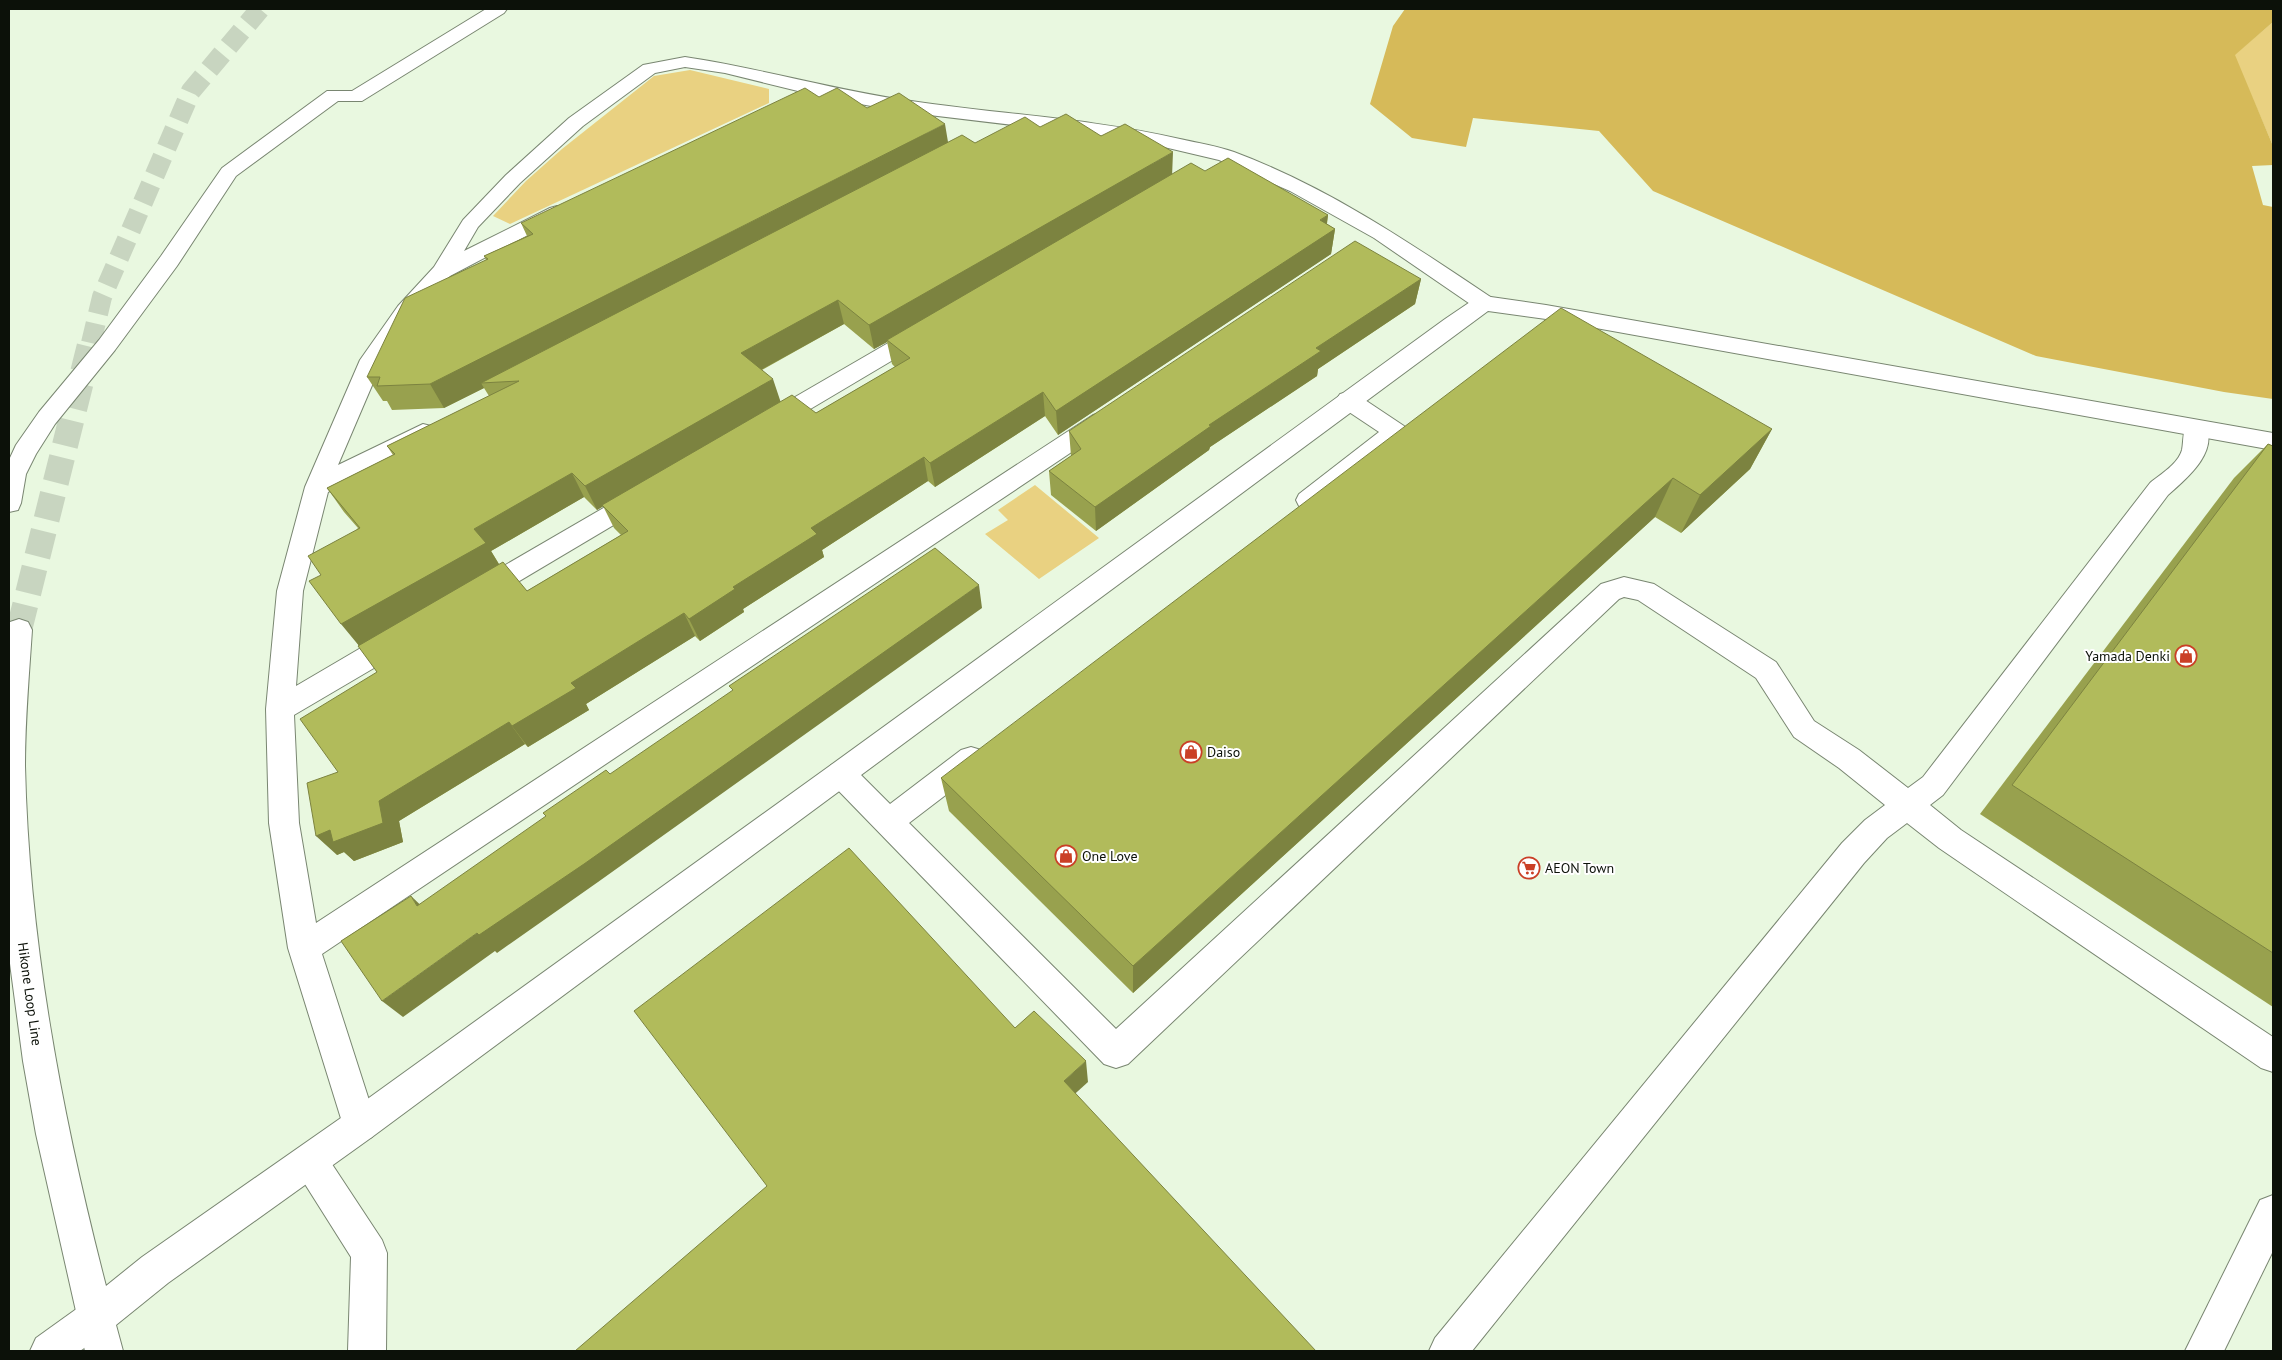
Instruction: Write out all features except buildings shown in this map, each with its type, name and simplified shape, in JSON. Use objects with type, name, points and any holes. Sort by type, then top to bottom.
[{"type":"street","points":[[9,503],[14,474],[30,443],[169,261],[229,172],[334,95],[355,97],[498,9]]},
{"type":"street","points":[[360,1125],[304,948],[284,824],[280,709],[290,591],[317,487],[371,360],[406,311],[442,271],[470,224],[513,179],[576,122],[648,69],[685,62],[725,68],[820,91],[904,106],[1130,133],[1226,156],[1298,187],[1373,239],[1484,303],[1546,312],[2273,442]]},
{"type":"street","points":[[767,115],[820,91]]},
{"type":"street","points":[[991,137],[1025,119]]},
{"type":"street","points":[[1200,171],[1226,156]]},
{"type":"street","points":[[442,271],[580,201]]},
{"type":"street","points":[[49,1351],[100,1334],[155,1270],[360,1125],[841,774],[1348,400],[1484,303]]},
{"type":"street","points":[[750,434],[937,325]]},
{"type":"street","points":[[1287,516],[1396,432],[1348,400]]},
{"type":"street","points":[[304,948],[1117,410]]},
{"type":"street","points":[[317,487],[440,423]]},
{"type":"street","points":[[1448,1351],[1853,853],[1876,829],[1933,786],[2159,490],[2193,458],[2196,448],[2196,428]]},
{"type":"street","points":[[459,604],[664,484]]},
{"type":"street","points":[[841,774],[1116,1052],[1610,591],[1624,587],[1645,590],[1766,670],[1804,729],[1849,759],[1966,850],[2273,1056]]},
{"type":"street","points":[[280,709],[416,629]]},
{"type":"street","name":"Hikone Loop Line","points":[[19,630],[11,765],[16,869],[28,993],[51,1124],[100,1334]]},
{"type":"street","points":[[888,822],[990,744]]},
{"type":"street","points":[[310,1161],[369,1253],[367,1351]]},
{"type":"street","points":[[2204,1351],[2273,1213]]},
{"type":"shaded area","points":[[1405,9],[2273,9],[2273,22],[2235,55],[2273,146],[2273,165],[2252,166],[2263,205],[2273,207],[2273,399],[2224,392],[2036,356],[1653,191],[1599,131],[1473,118],[1466,147],[1412,138],[1370,104],[1393,26]]},
{"type":"shaded area","points":[[2273,22],[2273,146],[2234,55]]},
{"type":"shaded area","points":[[690,70],[769,89],[769,103],[510,224],[493,216],[526,181],[562,149],[654,76]]},
{"type":"shaded area","points":[[1035,485],[1099,538],[1039,579],[985,534],[1008,520],[998,510]]},
{"type":"tunnel","points":[[91,343],[102,297],[191,91],[260,9]]},
{"type":"tunnel","points":[[19,630],[91,341]]},
{"type":"place","name":"Yamada Denki","points":[[2186,656]]},
{"type":"place","name":"Daiso","points":[[1191,752]]},
{"type":"place","name":"One Love","points":[[1066,856]]},
{"type":"place","name":"AEON Town","points":[[1529,868]]}]
